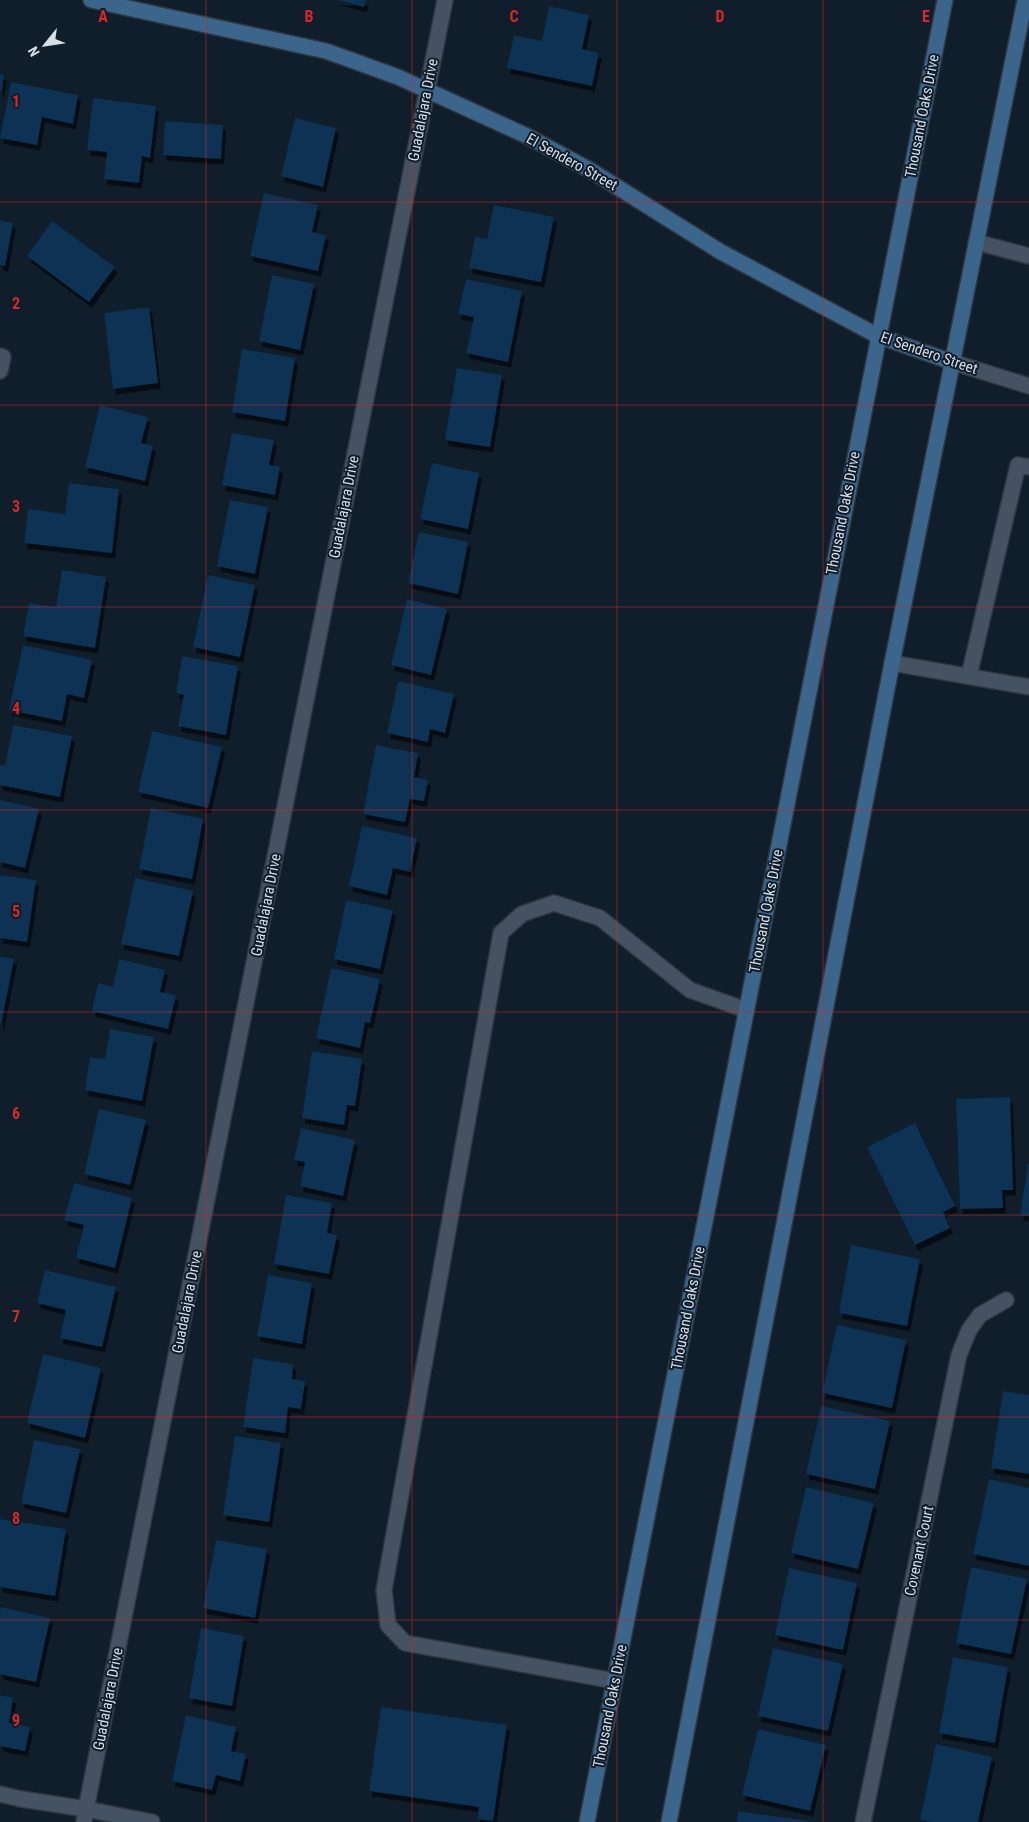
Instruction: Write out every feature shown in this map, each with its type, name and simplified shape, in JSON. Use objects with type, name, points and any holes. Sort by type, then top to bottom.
[{"type":"main road","name":"El Sendero Street","points":[[91,0],[326,51],[398,77],[527,136],[590,170],[722,252],[878,336],[952,362]]},
{"type":"main road","name":"Thousand Oaks Drive","points":[[587,1822],[878,336],[946,0]]},
{"type":"main road","points":[[669,1822],[892,663],[1025,0]]},
{"type":"street","name":"Guadalajara Drive","points":[[85,1816],[445,0]]},
{"type":"street","points":[[976,242],[1029,256]]},
{"type":"street","name":"El Sendero Street","points":[[952,362],[1029,386]]},
{"type":"street","points":[[969,676],[1018,465],[1029,467]]},
{"type":"street","points":[[892,663],[1029,687]]},
{"type":"street","points":[[615,1681],[405,1642],[388,1625],[384,1590],[501,933],[522,914],[554,903],[600,918],[690,990],[746,1010]]},
{"type":"street","name":"Covenant Court","points":[[863,1822],[959,1355],[969,1330],[980,1315],[1006,1300]]},
{"type":"street","points":[[0,1794],[85,1816],[152,1822]]},
{"type":"building","points":[[338,0],[366,0],[364,7]]},
{"type":"building","points":[[549,6],[589,15],[582,49],[599,53],[592,86],[507,68],[514,35],[542,41]]},
{"type":"building","points":[[0,74],[4,75],[1,91],[0,91]]},
{"type":"building","points":[[11,82],[78,95],[73,124],[42,117],[37,145],[0,138]]},
{"type":"building","points":[[93,98],[156,106],[150,158],[142,156],[139,183],[104,179],[107,152],[87,150]]},
{"type":"building","points":[[295,118],[336,128],[323,187],[281,176]]},
{"type":"building","points":[[165,121],[223,125],[221,159],[163,155]]},
{"type":"building","points":[[264,193],[318,205],[312,232],[326,235],[318,271],[250,256]]},
{"type":"building","points":[[494,205],[554,217],[541,282],[469,268],[475,237],[487,239]]},
{"type":"building","points":[[0,220],[13,223],[5,266],[0,265]]},
{"type":"building","points":[[52,221],[115,267],[89,302],[27,256]]},
{"type":"building","points":[[272,275],[314,284],[300,350],[259,341]]},
{"type":"building","points":[[466,279],[522,291],[508,362],[466,353],[474,317],[458,314]]},
{"type":"building","points":[[149,307],[158,383],[113,389],[104,313]]},
{"type":"building","points":[[242,349],[295,358],[285,421],[232,412]]},
{"type":"building","points":[[457,368],[502,375],[490,447],[445,440]]},
{"type":"building","points":[[100,405],[148,417],[141,443],[153,446],[145,481],[85,467]]},
{"type":"building","points":[[232,433],[274,440],[269,465],[280,467],[275,495],[222,485]]},
{"type":"building","points":[[432,463],[479,473],[468,529],[420,519]]},
{"type":"building","points":[[69,483],[119,489],[112,553],[24,543],[28,509],[65,514]]},
{"type":"building","points":[[230,500],[268,507],[255,574],[217,566]]},
{"type":"building","points":[[419,532],[468,542],[458,594],[408,583]]},
{"type":"building","points":[[62,570],[106,577],[95,648],[23,636],[29,603],[56,607]]},
{"type":"building","points":[[208,575],[255,585],[240,657],[193,647]]},
{"type":"building","points":[[407,599],[447,609],[431,675],[391,665]]},
{"type":"building","points":[[23,645],[92,660],[84,698],[67,694],[62,721],[9,710]]},
{"type":"building","points":[[182,656],[238,666],[226,735],[178,726],[184,695],[176,693]]},
{"type":"building","points":[[398,681],[454,694],[445,733],[430,729],[428,742],[387,733]]},
{"type":"building","points":[[13,725],[72,736],[60,797],[0,785],[0,765],[5,766]]},
{"type":"building","points":[[152,731],[222,747],[208,808],[138,792]]},
{"type":"building","points":[[376,745],[418,753],[414,777],[428,780],[424,801],[410,799],[405,822],[363,814]]},
{"type":"building","points":[[0,800],[39,809],[25,868],[0,862]]},
{"type":"building","points":[[151,808],[203,819],[192,879],[139,869]]},
{"type":"building","points":[[362,826],[417,838],[410,872],[393,868],[387,895],[349,886]]},
{"type":"building","points":[[0,875],[36,880],[27,942],[0,938]]},
{"type":"building","points":[[135,878],[193,891],[179,956],[121,944]]},
{"type":"building","points":[[346,900],[393,910],[380,969],[334,959]]},
{"type":"building","points":[[0,956],[14,959],[1,1024],[0,1024]]},
{"type":"building","points":[[119,959],[165,970],[160,992],[176,995],[168,1029],[92,1011],[98,983],[113,987]]},
{"type":"building","points":[[331,968],[380,979],[370,1023],[365,1022],[360,1048],[316,1038]]},
{"type":"building","points":[[110,1029],[154,1037],[142,1101],[85,1090],[90,1057],[105,1059]]},
{"type":"building","points":[[312,1051],[362,1059],[355,1106],[347,1105],[344,1125],[302,1118]]},
{"type":"building","points":[[1010,1097],[1013,1190],[1002,1190],[1003,1208],[960,1209],[956,1099]]},
{"type":"building","points":[[99,1109],[146,1120],[130,1185],[84,1174]]},
{"type":"building","points":[[915,1123],[955,1206],[943,1212],[950,1228],[915,1245],[867,1147]]},
{"type":"building","points":[[301,1128],[355,1140],[343,1196],[300,1186],[305,1162],[294,1160]]},
{"type":"building","points":[[1029,1164],[1029,1216],[1020,1215]]},
{"type":"building","points":[[74,1183],[132,1198],[115,1268],[76,1258],[84,1225],[64,1220]]},
{"type":"building","points":[[286,1195],[332,1203],[327,1233],[337,1235],[329,1274],[274,1264]]},
{"type":"building","points":[[851,1245],[920,1259],[907,1326],[839,1313]]},
{"type":"building","points":[[45,1270],[116,1287],[102,1347],[60,1338],[66,1310],[37,1303]]},
{"type":"building","points":[[268,1275],[312,1283],[302,1344],[257,1336]]},
{"type":"building","points":[[837,1325],[906,1340],[892,1408],[822,1393]]},
{"type":"building","points":[[43,1354],[101,1368],[85,1438],[27,1423]]},
{"type":"building","points":[[253,1358],[293,1364],[292,1379],[305,1381],[301,1409],[288,1407],[285,1433],[243,1427]]},
{"type":"building","points":[[1003,1391],[1029,1395],[1029,1474],[991,1468]]},
{"type":"building","points":[[821,1406],[890,1421],[875,1489],[806,1474]]},
{"type":"building","points":[[235,1436],[281,1443],[269,1522],[223,1515]]},
{"type":"building","points":[[34,1440],[80,1449],[66,1513],[21,1503]]},
{"type":"building","points":[[989,1479],[1029,1488],[1029,1566],[973,1554]]},
{"type":"building","points":[[806,1487],[874,1503],[858,1569],[791,1553]]},
{"type":"building","points":[[0,1519],[66,1529],[55,1596],[0,1587]]},
{"type":"building","points":[[216,1540],[267,1549],[255,1618],[203,1608]]},
{"type":"building","points":[[971,1567],[1027,1579],[1011,1654],[956,1643]]},
{"type":"building","points":[[789,1568],[857,1583],[843,1650],[775,1635]]},
{"type":"building","points":[[0,1607],[50,1618],[36,1682],[0,1674]]},
{"type":"building","points":[[201,1628],[244,1636],[232,1706],[189,1698]]},
{"type":"building","points":[[773,1648],[843,1664],[828,1731],[758,1716]]},
{"type":"building","points":[[953,1657],[1008,1667],[995,1743],[939,1733]]},
{"type":"building","points":[[0,1695],[13,1698],[9,1723],[30,1727],[25,1751],[0,1746]]},
{"type":"building","points":[[381,1707],[507,1725],[493,1821],[477,1819],[479,1807],[369,1791]]},
{"type":"building","points":[[186,1715],[236,1727],[231,1751],[246,1754],[240,1781],[216,1775],[212,1790],[172,1781]]},
{"type":"building","points":[[758,1729],[826,1745],[810,1811],[742,1795]]},
{"type":"building","points":[[936,1744],[992,1757],[978,1822],[931,1822],[920,1820]]},
{"type":"building","points":[[738,1811],[808,1821],[737,1822]]}]
